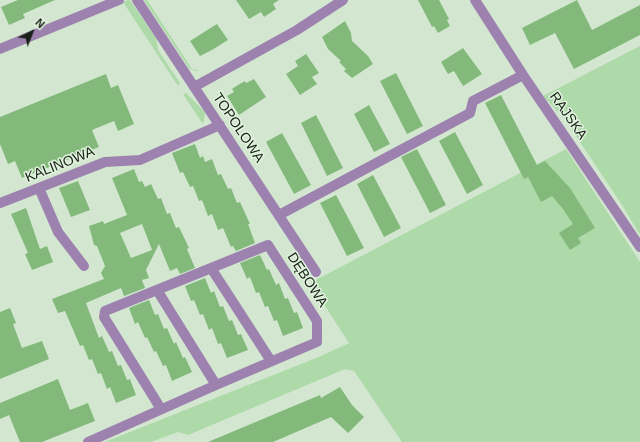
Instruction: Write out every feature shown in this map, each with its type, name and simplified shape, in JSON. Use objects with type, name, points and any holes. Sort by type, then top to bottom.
[{"type":"street","points":[[0,49],[119,0]]},
{"type":"street","name":"TOPOLOWA","points":[[137,0],[316,272]]},
{"type":"street","points":[[194,87],[297,30],[343,0]]},
{"type":"street","name":"RAJSKA","points":[[474,0],[640,247]]},
{"type":"street","points":[[279,215],[470,113],[474,101],[523,75]]},
{"type":"street","name":"KALINOWA","points":[[0,204],[105,162],[140,160],[220,125]]},
{"type":"street","points":[[39,188],[58,232],[84,266]]},
{"type":"street","name":"DĘBOWA","points":[[88,442],[317,342],[317,321],[268,245],[105,311],[104,317],[161,410]]},
{"type":"street","points":[[212,268],[271,362]]},
{"type":"street","points":[[157,290],[216,385]]},
{"type":"green space","points":[[130,0],[156,38],[158,50],[180,83],[178,86],[123,2]]},
{"type":"green space","points":[[144,0],[147,0],[192,69],[200,71],[195,71],[189,68]]},
{"type":"green space","points":[[640,46],[640,235],[622,205],[564,118],[543,96]]},
{"type":"green space","points":[[186,93],[205,112],[204,122],[202,123],[183,94]]},
{"type":"green space","points":[[566,149],[640,262],[640,442],[402,442],[354,371],[345,369],[188,435],[178,432],[151,442],[105,442],[321,356],[349,343],[310,283]]},
{"type":"building","points":[[18,0],[55,0],[23,14],[25,18],[9,25],[1,7]]},
{"type":"building","points":[[236,0],[279,0],[273,4],[276,9],[264,17],[261,12],[249,19]]},
{"type":"building","points":[[418,0],[439,0],[449,19],[447,20],[450,26],[438,33],[434,26],[432,27]]},
{"type":"building","points":[[577,0],[592,30],[640,5],[640,35],[574,69],[555,33],[530,45],[522,28]]},
{"type":"building","points":[[345,21],[351,33],[352,41],[368,56],[373,64],[352,78],[344,71],[346,69],[339,62],[341,61],[328,49],[322,37]]},
{"type":"building","points":[[217,24],[228,40],[200,56],[190,41]]},
{"type":"building","points":[[463,48],[482,74],[463,86],[454,71],[448,74],[441,62]]},
{"type":"building","points":[[306,54],[319,73],[312,77],[317,84],[300,95],[286,74],[298,66],[295,61]]},
{"type":"building","points":[[396,73],[423,126],[407,134],[380,81]]},
{"type":"building","points":[[106,74],[111,88],[118,85],[134,124],[118,131],[114,121],[92,130],[99,147],[22,178],[15,161],[8,164],[0,144],[0,117]]},
{"type":"building","points":[[254,79],[266,97],[239,115],[227,96],[234,92],[232,89],[238,85],[245,81],[246,83]]},
{"type":"building","points":[[501,95],[537,165],[545,161],[570,188],[595,228],[578,238],[581,243],[570,250],[559,233],[573,224],[552,196],[541,202],[528,177],[524,179],[485,103]]},
{"type":"building","points":[[369,105],[390,144],[374,152],[354,114]]},
{"type":"building","points":[[316,115],[343,168],[327,176],[301,123]]},
{"type":"building","points":[[455,132],[483,185],[467,194],[439,141]]},
{"type":"building","points":[[282,133],[311,185],[294,194],[266,142]]},
{"type":"building","points":[[195,144],[200,158],[203,156],[205,162],[212,159],[218,175],[221,174],[228,189],[231,188],[237,203],[240,202],[250,224],[248,224],[255,243],[236,251],[233,246],[231,247],[223,228],[218,230],[212,214],[208,216],[202,200],[199,201],[193,186],[190,187],[183,172],[180,173],[172,153]]},
{"type":"building","points":[[417,149],[446,205],[430,213],[401,157]]},
{"type":"building","points":[[134,169],[139,182],[142,181],[145,187],[151,184],[158,199],[161,198],[167,214],[170,213],[176,228],[179,227],[189,248],[187,249],[195,268],[180,274],[177,268],[170,271],[159,244],[146,270],[149,278],[142,280],[145,288],[124,296],[121,288],[86,303],[99,338],[102,336],[109,352],[112,351],[118,366],[121,365],[127,380],[130,379],[136,395],[116,403],[110,387],[107,389],[101,373],[98,374],[92,359],[89,360],[83,345],[80,346],[65,311],[58,313],[52,299],[104,279],[101,273],[105,266],[97,246],[94,245],[89,226],[103,221],[104,224],[127,215],[112,178]],"holes":[[[142,224],[152,250],[131,258],[120,233]]]},
{"type":"building","points":[[373,175],[401,228],[384,237],[357,184]]},
{"type":"building","points":[[78,181],[90,210],[71,217],[59,188]]},
{"type":"building","points":[[336,195],[364,248],[347,256],[320,203]]},
{"type":"building","points":[[26,208],[40,249],[47,246],[53,262],[32,270],[25,254],[28,253],[11,214]]},
{"type":"building","points":[[260,255],[267,270],[269,269],[276,285],[279,283],[285,299],[288,298],[294,313],[297,312],[303,328],[283,336],[277,320],[274,321],[268,306],[265,307],[259,292],[256,293],[250,277],[247,279],[240,263]]},
{"type":"building","points":[[205,278],[211,293],[214,291],[220,307],[223,306],[229,321],[232,320],[238,335],[241,334],[248,350],[227,358],[221,343],[218,344],[212,328],[209,330],[203,314],[200,315],[194,300],[191,301],[185,286]]},
{"type":"building","points":[[149,300],[155,315],[158,314],[164,329],[167,328],[174,344],[176,342],[183,358],[185,357],[192,372],[172,381],[166,365],[163,366],[147,337],[145,338],[138,322],[135,324],[129,308]]},
{"type":"building","points":[[10,308],[16,323],[13,324],[22,348],[42,341],[49,359],[0,379],[0,312]]},
{"type":"building","points":[[58,379],[70,410],[88,403],[95,421],[42,442],[20,442],[9,415],[0,419],[0,403]]},
{"type":"building","points":[[340,387],[352,405],[364,417],[348,433],[331,417],[273,442],[208,442],[320,395],[321,398]]}]
